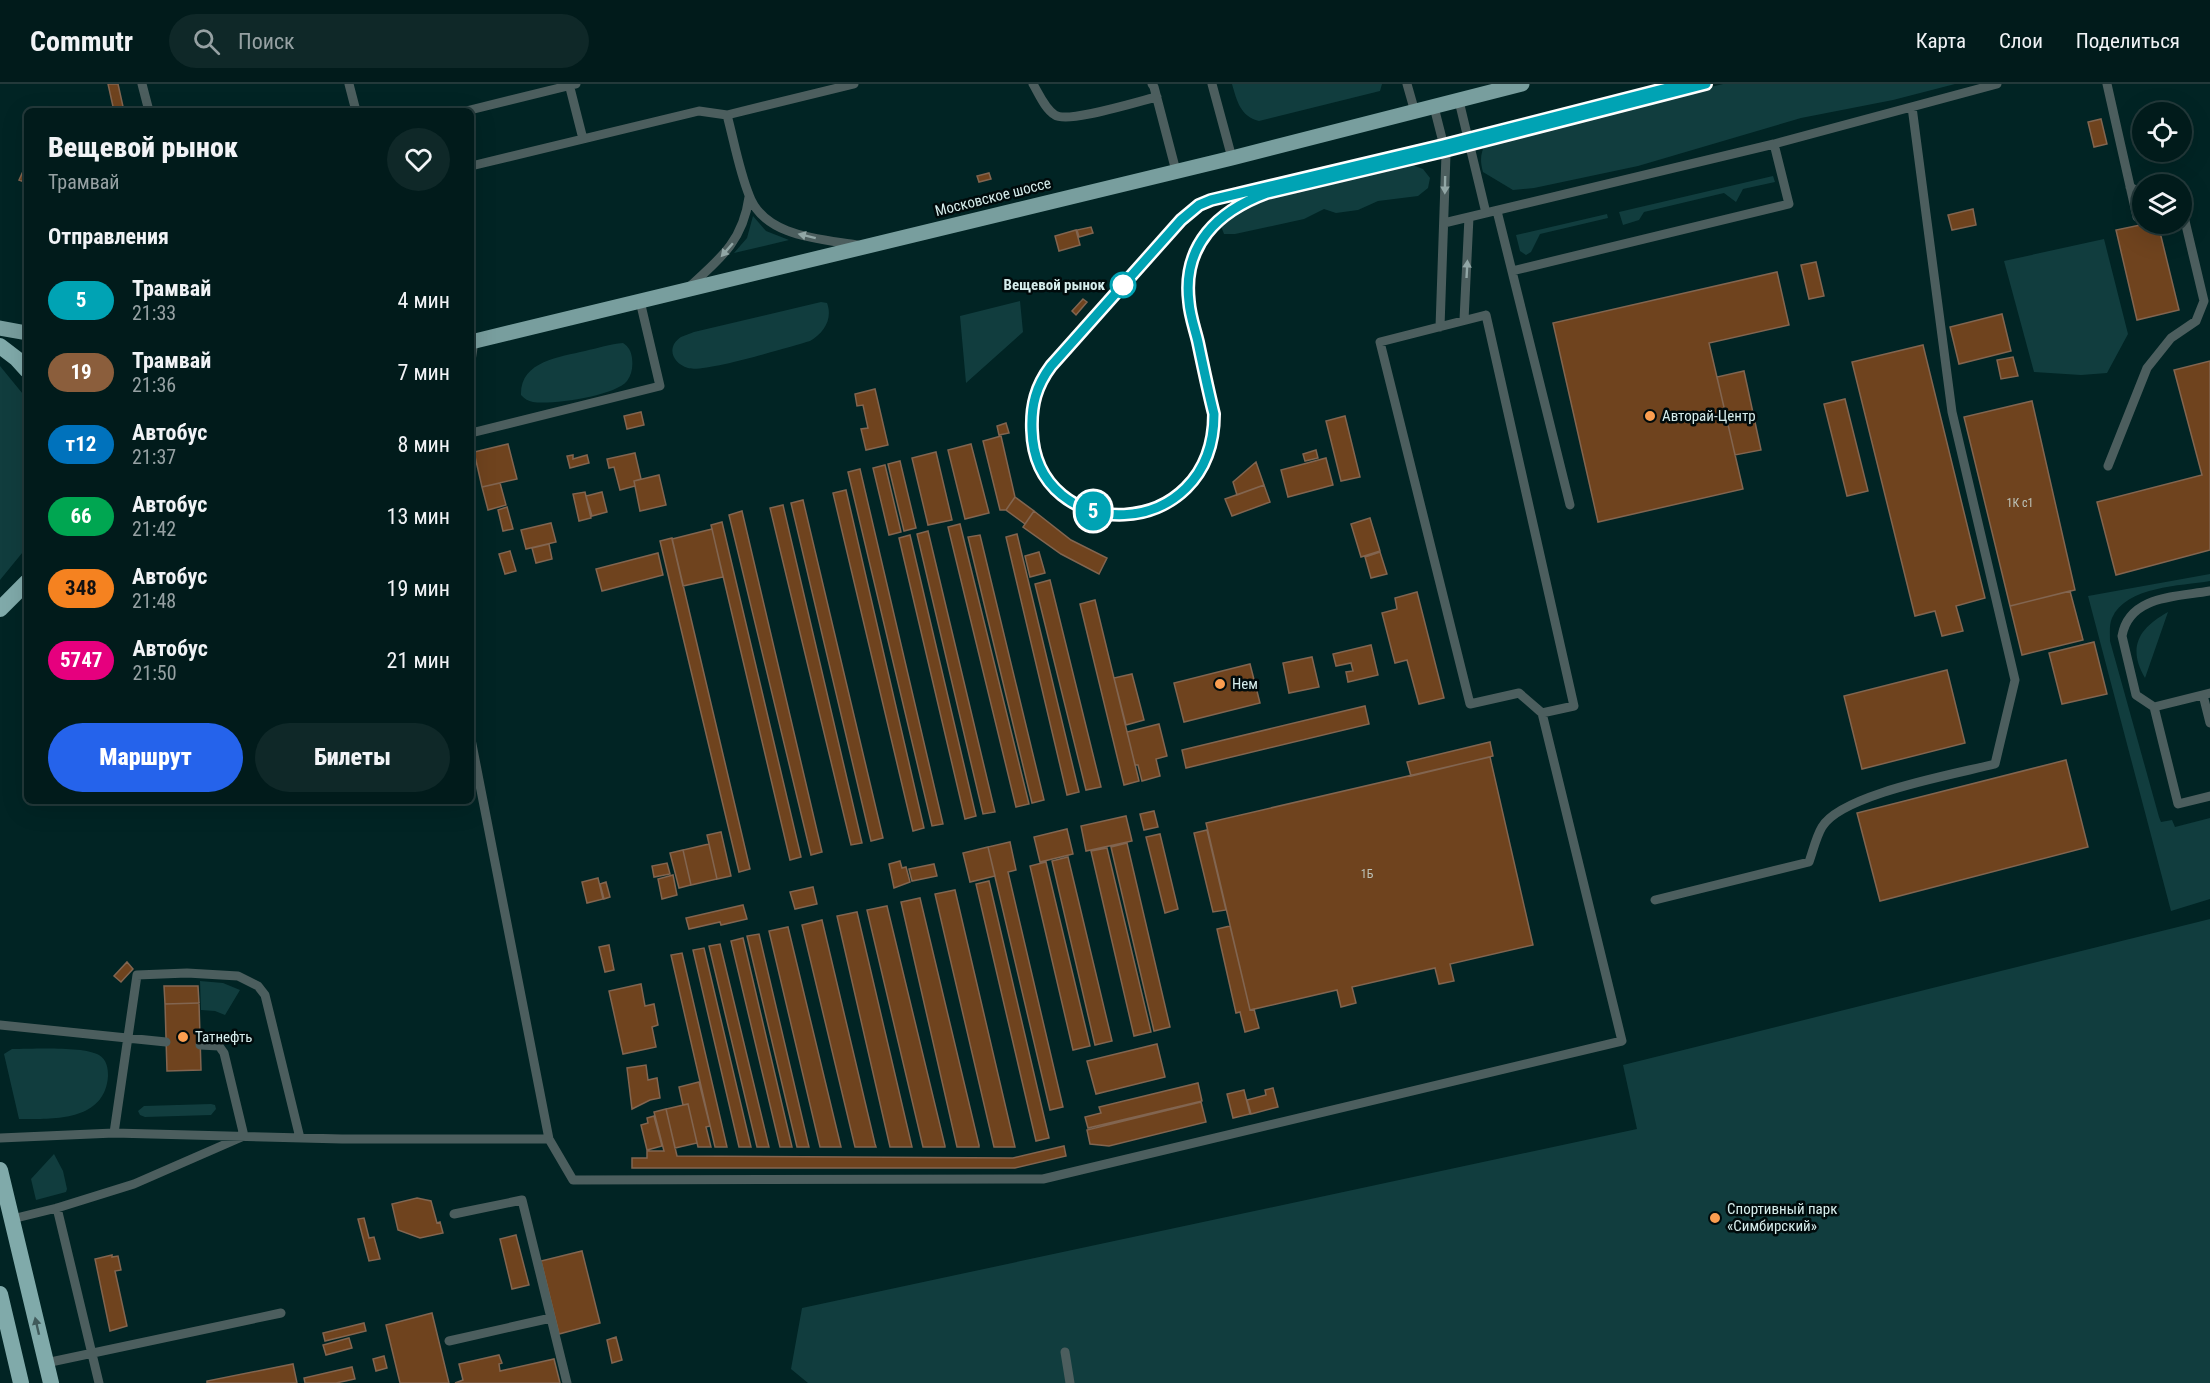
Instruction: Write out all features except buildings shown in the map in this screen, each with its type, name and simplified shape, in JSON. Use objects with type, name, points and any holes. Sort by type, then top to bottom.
[{"type":"highway","points":[[0,346],[24,367]]},
{"type":"highway","points":[[0,609],[24,586]]},
{"type":"highway","points":[[0,1170],[51,1383]]},
{"type":"highway","points":[[1,1297],[21,1383]]},
{"type":"main road","name":"Московское шоссе","points":[[474,342],[1232,158],[1522,84]]},
{"type":"main road","points":[[0,328],[24,332]]},
{"type":"lane","points":[[142,84],[148,108]]},
{"type":"lane","points":[[350,84],[355,108]]},
{"type":"lane","points":[[802,84],[805,96]]},
{"type":"lane","points":[[474,165],[699,111],[727,115],[854,84]]},
{"type":"lane","points":[[1033,84],[1049,110],[1061,118],[1078,117],[1157,97]]},
{"type":"lane","points":[[1152,84],[1176,171]]},
{"type":"lane","points":[[1212,84],[1232,158]]},
{"type":"lane","points":[[1407,84],[1415,112]]},
{"type":"lane","points":[[1444,223],[1774,144],[1997,84]]},
{"type":"lane","points":[[2107,84],[2132,196]]},
{"type":"lane","points":[[474,109],[571,85],[583,139]]},
{"type":"lane","points":[[1459,101],[1486,213]]},
{"type":"lane","points":[[1434,107],[1446,154],[1440,327]]},
{"type":"lane","points":[[1655,900],[1809,862],[1822,826],[1843,807],[1875,794],[1995,764],[2015,680],[1952,412],[1912,107]]},
{"type":"lane","points":[[727,115],[749,197],[769,221],[786,230],[815,238],[865,246]]},
{"type":"lane","points":[[1512,271],[1789,204],[1774,144]]},
{"type":"lane","points":[[684,290],[709,269],[734,243],[741,229],[749,197]]},
{"type":"lane","points":[[1497,211],[1570,505]]},
{"type":"lane","points":[[1464,320],[1469,217]]},
{"type":"lane","points":[[2108,466],[2147,368],[2171,338],[2196,321],[2204,301],[2188,234]]},
{"type":"lane","points":[[474,432],[660,386],[640,301]]},
{"type":"lane","points":[[474,754],[549,1139],[573,1180],[1043,1179],[1622,1041],[1542,713],[1519,693],[1470,704],[1380,342],[1486,315],[1574,706],[1542,713]]},
{"type":"lane","points":[[2210,591],[2144,604],[2136,609],[2127,620],[2122,636],[2136,695],[2154,707],[2178,804],[2210,796]]},
{"type":"lane","points":[[2154,707],[2207,694],[2210,723]]},
{"type":"lane","points":[[114,1133],[137,975],[187,973],[238,976],[258,986],[265,995],[300,1138]]},
{"type":"lane","points":[[0,1025],[166,1042]]},
{"type":"lane","points":[[200,1045],[219,1046],[224,1053],[244,1136]]},
{"type":"lane","points":[[0,1138],[114,1133],[300,1138],[549,1139]]},
{"type":"lane","points":[[12,1219],[57,1208],[134,1184],[244,1136]]},
{"type":"lane","points":[[454,1214],[522,1200],[567,1383]]},
{"type":"lane","points":[[57,1208],[99,1383]]},
{"type":"lane","points":[[46,1363],[281,1313]]},
{"type":"lane","points":[[449,1341],[550,1318]]},
{"type":"lane","points":[[1065,1353],[1070,1383]]},
{"type":"shaded area","points":[[1232,84],[1382,84],[1380,91],[1259,121],[1243,112]]},
{"type":"shaded area","points":[[1723,84],[1955,84],[1893,100],[1801,118],[1638,166],[1534,188],[1513,190],[1483,172],[1481,157],[1486,143]]},
{"type":"shaded area","points":[[1410,164],[1423,169],[1430,178],[1428,188],[1418,196],[1378,201],[1358,210],[1336,213],[1324,209],[1304,219],[1235,234],[1224,234],[1221,226],[1232,213],[1258,199]]},
{"type":"shaded area","points":[[1773,176],[1775,182],[1743,189],[1736,202],[1724,193],[1644,212],[1639,220],[1623,225],[1619,212]]},
{"type":"shaded area","points":[[1607,214],[1608,218],[1540,234],[1531,252],[1526,255],[1520,251],[1516,235]]},
{"type":"shaded area","points":[[753,216],[766,231],[789,240],[734,253],[747,238]]},
{"type":"shaded area","points":[[2104,239],[2128,334],[2107,373],[2081,375],[2034,372],[2004,261]]},
{"type":"shaded area","points":[[1020,301],[1023,332],[966,383],[960,316]]},
{"type":"shaded area","points":[[821,302],[827,303],[828,320],[823,330],[810,341],[747,359],[697,369],[682,366],[673,354],[672,350],[676,341],[694,332]]},
{"type":"shaded area","points":[[623,343],[630,351],[632,367],[629,378],[620,386],[597,395],[554,402],[533,402],[521,395],[522,384],[527,375],[543,362]]},
{"type":"shaded area","points":[[0,366],[24,395],[24,551],[0,580]]},
{"type":"shaded area","points":[[2210,574],[2210,581],[2155,589],[2129,599],[2119,607],[2112,618],[2110,627],[2110,641],[2161,822],[2172,820],[2175,827],[2210,818],[2210,899],[2171,911],[2088,596]]},
{"type":"shaded area","points":[[2168,612],[2145,678],[2137,657],[2139,639],[2150,625]]},
{"type":"shaded area","name":"Спортивный парк «Симбирский»","points":[[2210,919],[2210,1383],[808,1383],[791,1369],[802,1308],[1637,1129],[1623,1065]]},
{"type":"shaded area","points":[[200,981],[223,983],[240,990],[225,1015],[215,1011],[201,1010]]},
{"type":"shaded area","points":[[12,1049],[70,1049],[99,1055],[108,1070],[105,1091],[87,1110],[75,1115],[61,1118],[19,1119],[4,1054]]},
{"type":"shaded area","points":[[215,1105],[216,1109],[211,1115],[145,1117],[138,1111],[144,1106]]},
{"type":"shaded area","points":[[54,1154],[63,1171],[66,1192],[36,1200],[31,1179]]},
{"type":"tram line","points":[[1683,84],[1443,145],[1211,200],[1199,205],[1181,220],[1042,378],[1035,398],[1032,425],[1041,469],[1062,495],[1091,510],[1124,514],[1157,507],[1186,488],[1206,457],[1214,414],[1190,307],[1188,282],[1191,263],[1207,233],[1233,210],[1267,193],[1445,151],[1706,84]]},
{"type":"tram line","name":"5","points":[[1683,84],[1443,145],[1255,188],[1199,205],[1181,220],[1042,378],[1033,404],[1032,438],[1036,458],[1047,480],[1068,500],[1085,508],[1101,513],[1123,515],[1148,512],[1166,504],[1193,481],[1201,469],[1214,432],[1214,414],[1188,301],[1190,269],[1193,255],[1212,227],[1225,214],[1245,201],[1267,193],[1445,151],[1706,84]]},
{"type":"place","name":"Вещевой рынок","points":[[1123,285]]},
{"type":"place","name":"Авторай-Центр","points":[[1650,416]]},
{"type":"place","name":"Нем","points":[[1220,684]]},
{"type":"place","name":"Татнефть","points":[[183,1037]]},
{"type":"place","name":"Спортивный парк «Симбирский»","points":[[1715,1218]]}]
